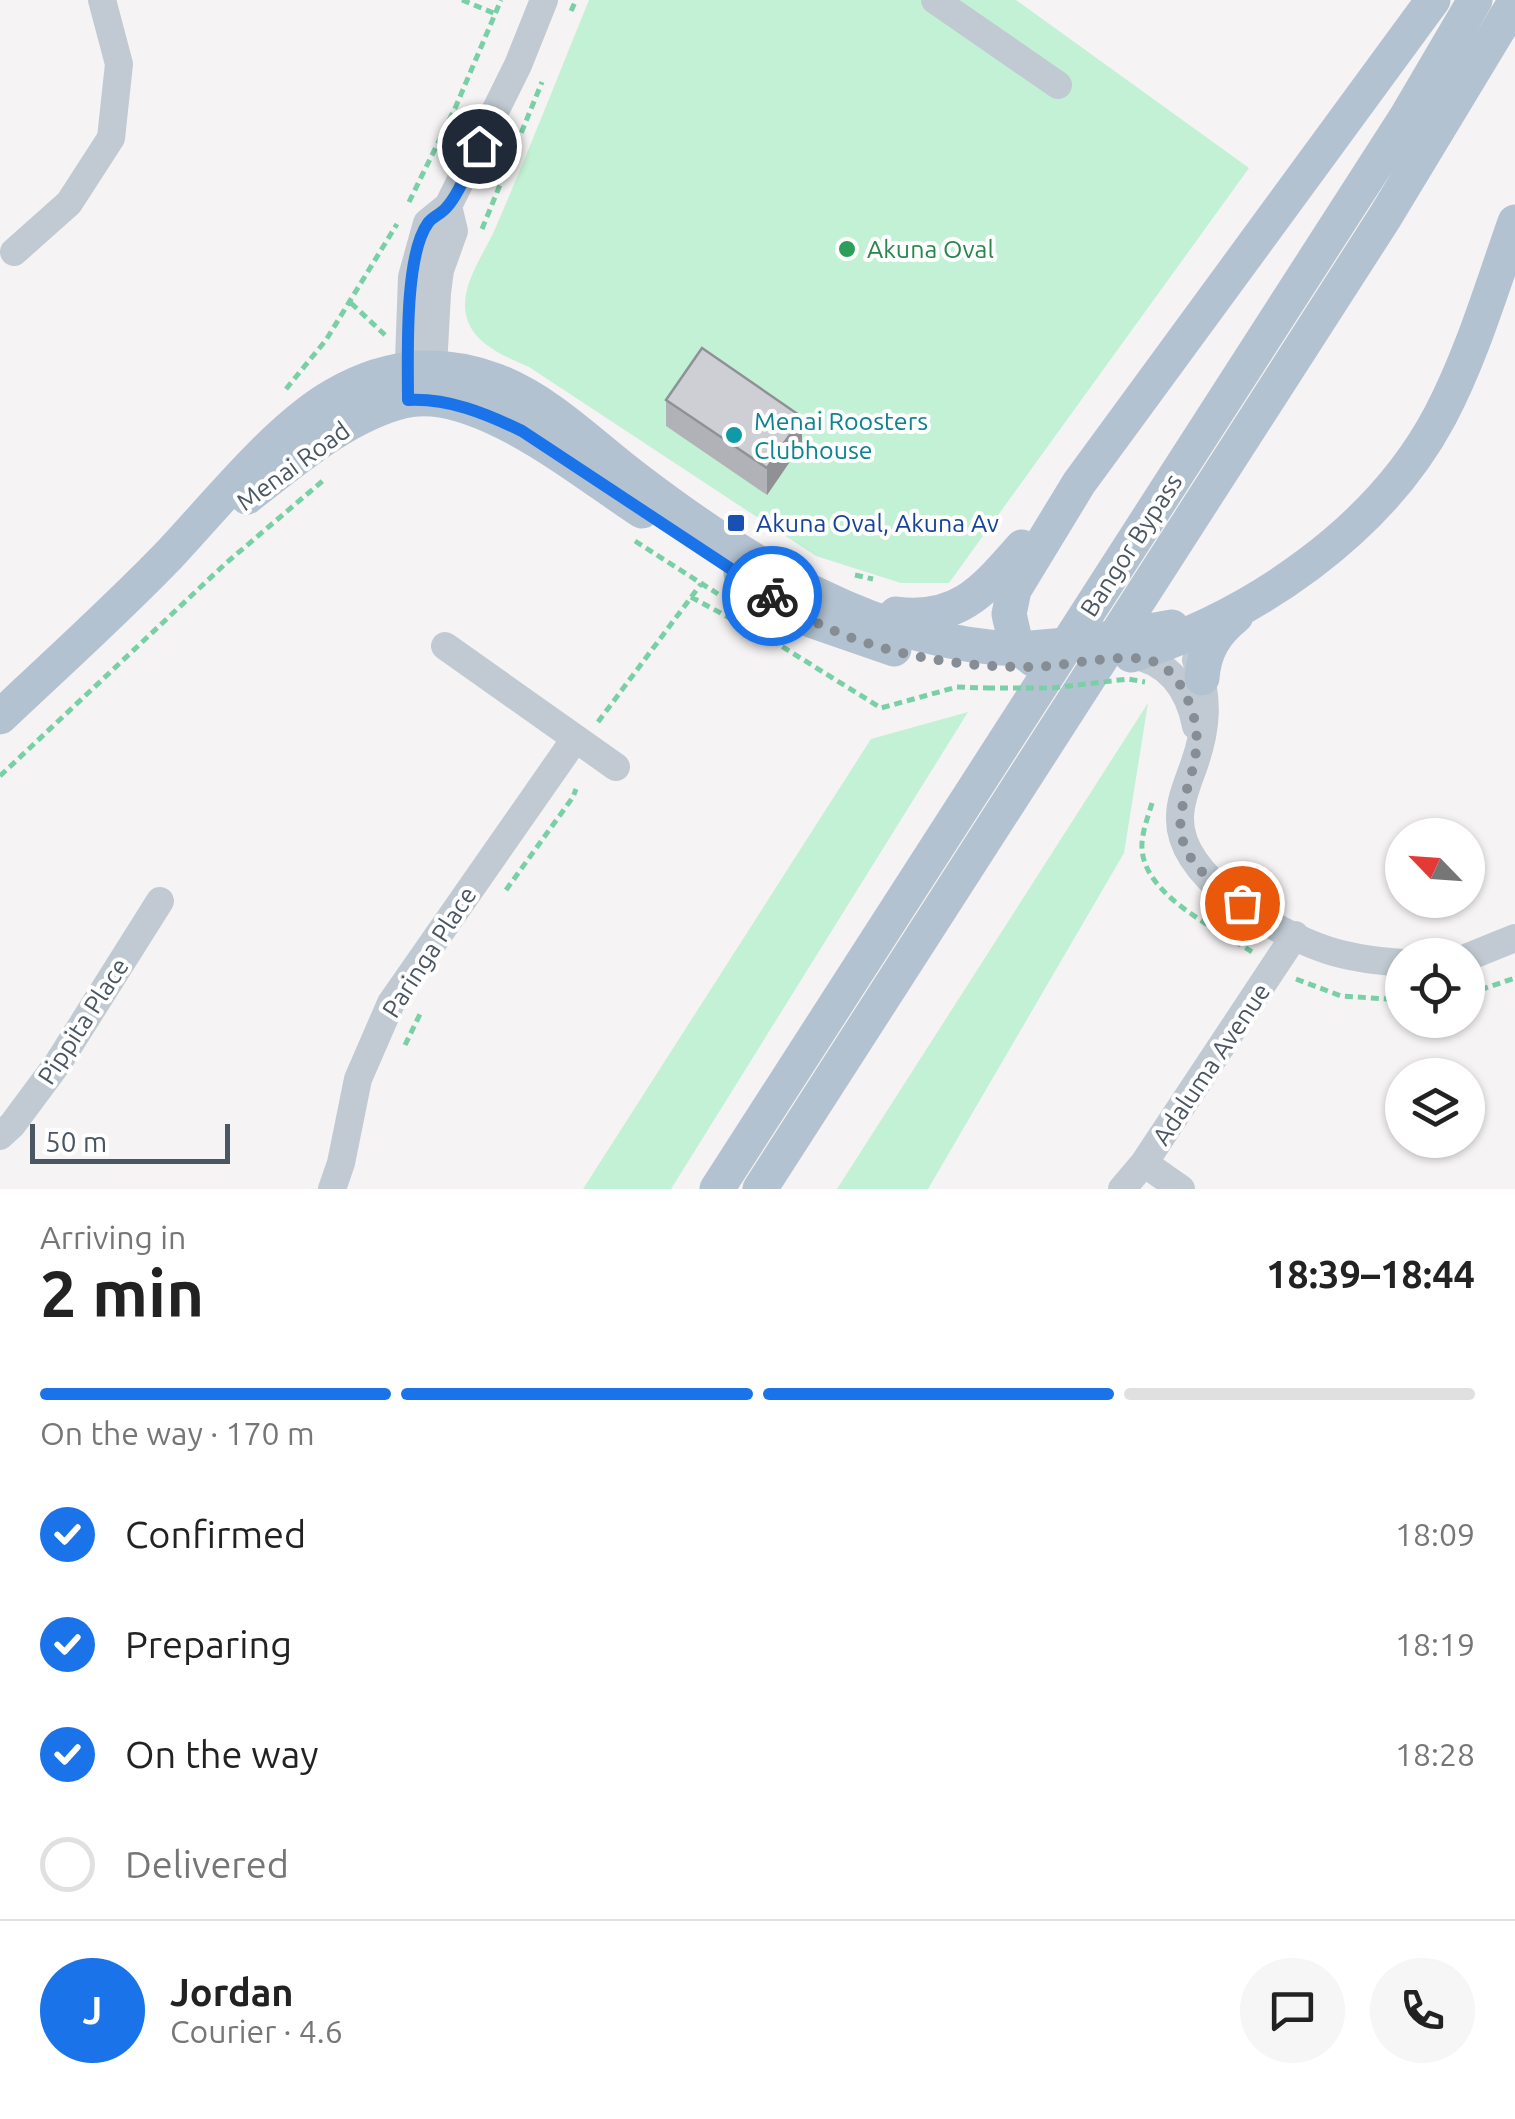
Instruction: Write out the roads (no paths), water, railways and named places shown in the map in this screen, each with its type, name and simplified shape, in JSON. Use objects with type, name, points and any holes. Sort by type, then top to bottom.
[{"type":"main road","points":[[1007,659],[1014,590],[1078,483],[1433,0]]},
{"type":"main road","name":"Bangor Bypass","points":[[718,1189],[1373,170],[1475,0]]},
{"type":"main road","name":"Bangor Bypass","points":[[760,1189],[1385,217],[1515,2]]},
{"type":"main road","points":[[420,383],[522,431],[814,621],[903,652],[1053,666],[1158,651],[1244,608],[1288,580],[1357,520],[1423,443],[1467,357],[1515,222]]},
{"type":"main road","name":"Menai Road","points":[[0,718],[160,565],[308,414],[362,381],[420,383]]},
{"type":"main road","points":[[420,383],[498,382],[538,403],[688,516],[765,565],[831,600],[916,633],[1007,659],[1077,644],[1158,651]]},
{"type":"main road","points":[[831,600],[910,616],[953,610],[993,580],[1078,483]]},
{"type":"main road","points":[[1202,678],[1207,651],[1216,634],[1244,608]]},
{"type":"street","points":[[14,252],[69,204],[112,138],[119,64],[102,0]]},
{"type":"street","points":[[420,383],[412,277],[427,223],[448,206],[493,118],[544,0]]},
{"type":"street","points":[[935,0],[1058,85]]},
{"type":"street","points":[[445,646],[616,767]]},
{"type":"street","points":[[1158,651],[1202,678],[1206,714],[1180,816],[1182,839],[1190,858],[1220,889],[1295,935],[1324,949],[1385,960]]},
{"type":"street","points":[[1158,651],[1193,711],[1197,734],[1195,762]]},
{"type":"street","name":"Paringa Place","points":[[332,1189],[358,1078],[391,1003],[581,743]]},
{"type":"street","name":"Pippita Place","points":[[0,1136],[58,1063],[160,901]]},
{"type":"street","name":"Adaluma Avenue","points":[[1122,1189],[1295,935]]},
{"type":"street","points":[[1485,949],[1515,938]]},
{"type":"street","points":[[1144,1162],[1181,1189]]},
{"type":"place","name":"Akuna Oval","points":[[847,249]]},
{"type":"place","name":"Menai Roosters Clubhouse","points":[[734,435]]},
{"type":"place","name":"Akuna Oval, Akuna Av","points":[[736,523]]}]
